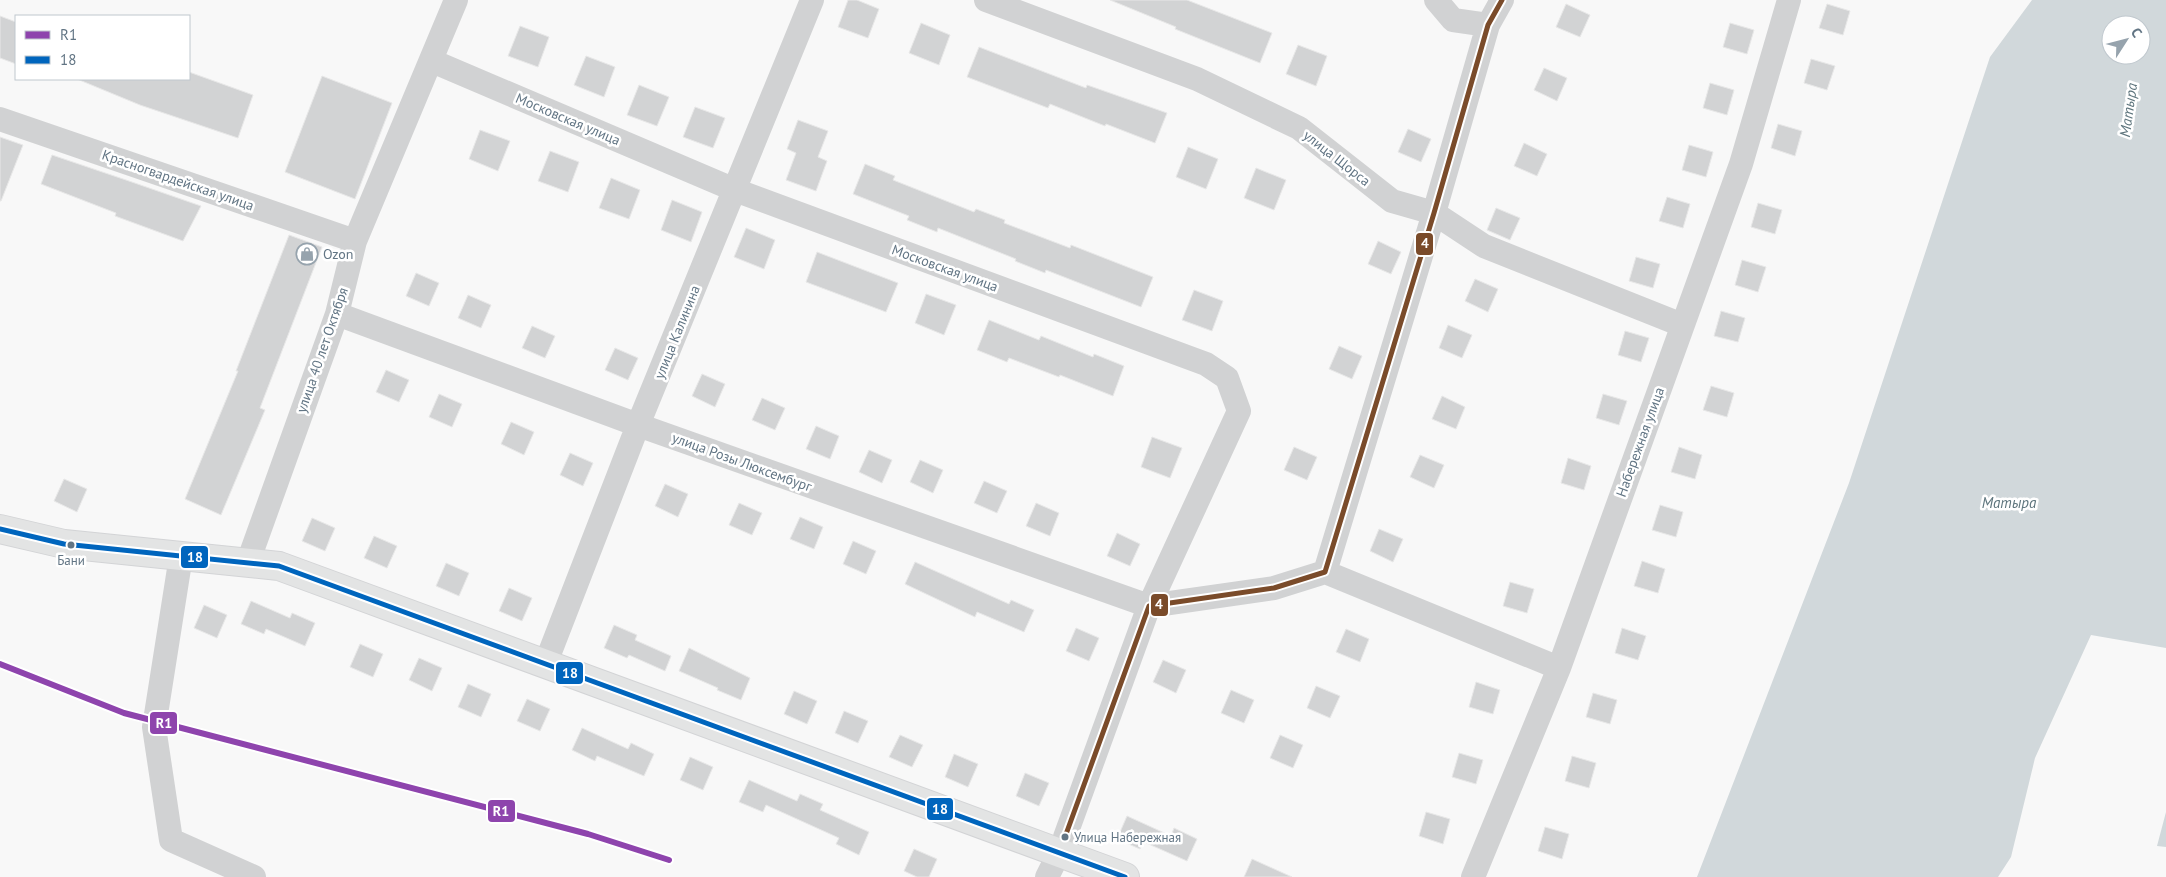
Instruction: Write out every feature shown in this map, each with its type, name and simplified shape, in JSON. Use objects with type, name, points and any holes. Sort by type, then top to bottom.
[{"type":"main road","points":[[0,529],[64,544],[279,566],[545,665],[1062,845],[1125,877]]},
{"type":"street","name":"улица 40 лет Октября","points":[[248,562],[337,314],[355,242],[456,0]]},
{"type":"street","name":"улица Калинина","points":[[545,665],[638,425],[812,0]]},
{"type":"street","name":"улица Щорса","points":[[986,0],[1196,79],[1299,128],[1392,201],[1434,213],[1484,246],[1682,325]]},
{"type":"street","points":[[1436,0],[1453,20],[1488,25]]},
{"type":"street","points":[[1325,572],[1434,213],[1488,25],[1502,0]]},
{"type":"street","name":"Набережная улица","points":[[1473,877],[1558,668],[1741,164],[1789,0]]},
{"type":"street","name":"Московская улица","points":[[432,61],[735,190],[1206,364],[1226,378],[1239,411],[1149,606],[1062,845],[1047,877]]},
{"type":"street","name":"Красногвардейская улица","points":[[0,119],[355,242]]},
{"type":"street","name":"улица Розы Люксембург","points":[[337,314],[638,425],[1149,606]]},
{"type":"street","points":[[181,556],[154,727],[171,840],[254,877]]},
{"type":"street","points":[[1149,606],[1274,588],[1325,572],[1558,668]]},
{"type":"water","name":"Матыра","points":[[2032,0],[2166,0],[2166,648],[2091,635],[2035,758],[2011,857],[1998,877],[1697,877],[1849,483],[1990,57]]},
{"type":"water","points":[[2166,812],[2166,847],[2157,846]]},
{"type":"building","points":[[848,0],[857,0],[879,9],[868,38],[838,27]]},
{"type":"building","points":[[1110,0],[1187,0],[1272,33],[1260,63],[1175,29],[1176,27]]},
{"type":"building","points":[[1566,4],[1590,15],[1580,37],[1556,27]]},
{"type":"building","points":[[1827,4],[1850,11],[1843,35],[1819,28]]},
{"type":"building","points":[[0,16],[15,22],[15,64],[0,58]]},
{"type":"building","points":[[921,23],[950,35],[939,65],[909,53]]},
{"type":"building","points":[[1730,23],[1754,30],[1747,54],[1723,47]]},
{"type":"building","points":[[520,26],[549,37],[538,67],[508,56]]},
{"type":"building","points":[[1298,45],[1327,56],[1316,86],[1286,74]]},
{"type":"building","points":[[979,47],[1086,88],[1087,85],[1167,113],[1155,143],[1050,104],[1048,108],[967,77]]},
{"type":"building","points":[[586,56],[615,67],[604,97],[574,85]]},
{"type":"building","points":[[1811,59],[1835,66],[1827,90],[1804,83]]},
{"type":"building","points":[[1544,68],[1567,78],[1557,101],[1534,90]]},
{"type":"building","points":[[190,72],[253,95],[238,138],[140,105],[79,80],[190,80]]},
{"type":"building","points":[[322,76],[392,103],[355,199],[285,172]]},
{"type":"building","points":[[1710,83],[1734,90],[1727,115],[1703,108]]},
{"type":"building","points":[[639,85],[669,97],[657,126],[627,115]]},
{"type":"building","points":[[695,107],[725,118],[713,148],[683,137]]},
{"type":"building","points":[[798,120],[828,131],[818,157],[827,161],[816,191],[786,180],[796,153],[787,149]]},
{"type":"building","points":[[1778,124],[1802,131],[1795,156],[1771,148]]},
{"type":"building","points":[[1408,129],[1431,139],[1421,162],[1398,152]]},
{"type":"building","points":[[480,130],[510,141],[498,171],[469,159]]},
{"type":"building","points":[[0,137],[23,145],[1,201],[0,201]]},
{"type":"building","points":[[1524,143],[1547,154],[1537,176],[1514,166]]},
{"type":"building","points":[[1689,145],[1713,152],[1706,177],[1682,170]]},
{"type":"building","points":[[1188,147],[1218,159],[1206,189],[1176,177]]},
{"type":"building","points":[[550,151],[579,162],[568,192],[538,181]]},
{"type":"building","points":[[52,155],[201,206],[183,241],[115,216],[116,213],[41,184]]},
{"type":"building","points":[[865,164],[895,176],[893,180],[974,212],[976,209],[1005,220],[1004,223],[1070,248],[1071,245],[1153,277],[1141,307],[1046,270],[1045,273],[1015,261],[1016,259],[938,228],[937,232],[907,220],[909,216],[853,194]]},
{"type":"building","points":[[1256,168],[1286,180],[1274,210],[1244,198]]},
{"type":"building","points":[[611,178],[640,190],[629,219],[599,208]]},
{"type":"building","points":[[1667,197],[1690,204],[1683,228],[1659,221]]},
{"type":"building","points":[[672,200],[702,212],[691,242],[661,230]]},
{"type":"building","points":[[1758,203],[1782,210],[1775,234],[1751,227]]},
{"type":"building","points":[[1496,208],[1520,218],[1510,240],[1487,230]]},
{"type":"building","points":[[746,228],[775,240],[764,269],[734,257]]},
{"type":"building","points":[[289,235],[322,247],[260,408],[265,410],[221,515],[185,499],[238,371],[236,371]]},
{"type":"building","points":[[1378,241],[1401,252],[1391,274],[1368,264]]},
{"type":"building","points":[[817,252],[898,283],[886,312],[806,282]]},
{"type":"building","points":[[1636,257],[1660,264],[1653,288],[1629,281]]},
{"type":"building","points":[[1742,260],[1766,267],[1758,292],[1735,285]]},
{"type":"building","points":[[416,273],[439,283],[429,306],[406,296]]},
{"type":"building","points":[[1475,279],[1498,289],[1488,312],[1465,301]]},
{"type":"building","points":[[1194,290],[1223,301],[1212,331],[1182,320]]},
{"type":"building","points":[[926,294],[956,305],[944,335],[915,323]]},
{"type":"building","points":[[468,295],[491,305],[481,328],[458,318]]},
{"type":"building","points":[[1721,311],[1745,318],[1738,342],[1714,336]]},
{"type":"building","points":[[989,320],[1039,340],[1041,336],[1093,357],[1094,354],[1124,366],[1113,396],[1060,375],[1059,377],[1009,358],[1007,362],[977,350]]},
{"type":"building","points":[[1448,325],[1472,335],[1462,358],[1439,348]]},
{"type":"building","points":[[532,326],[555,336],[545,358],[522,348]]},
{"type":"building","points":[[1625,331],[1649,338],[1641,362],[1618,355]]},
{"type":"building","points":[[1339,346],[1362,356],[1352,379],[1329,369]]},
{"type":"building","points":[[615,348],[638,358],[628,380],[605,370]]},
{"type":"building","points":[[386,370],[409,380],[399,402],[376,392]]},
{"type":"building","points":[[702,374],[725,384],[715,407],[692,396]]},
{"type":"building","points":[[1711,386],[1734,393],[1727,417],[1703,410]]},
{"type":"building","points":[[439,394],[462,404],[452,427],[429,417]]},
{"type":"building","points":[[1603,394],[1627,401],[1619,425],[1596,418]]},
{"type":"building","points":[[1442,396],[1465,407],[1456,429],[1432,419]]},
{"type":"building","points":[[762,398],[785,408],[775,430],[752,420]]},
{"type":"building","points":[[511,422],[534,432],[524,455],[501,444]]},
{"type":"building","points":[[816,426],[839,436],[830,459],[806,449]]},
{"type":"building","points":[[1152,437],[1182,448],[1170,478],[1141,467]]},
{"type":"building","points":[[1294,447],[1317,457],[1307,480],[1284,470]]},
{"type":"building","points":[[1679,447],[1702,455],[1695,479],[1671,472]]},
{"type":"building","points":[[869,450],[892,460],[882,483],[859,472]]},
{"type":"building","points":[[570,453],[593,463],[583,486],[560,475]]},
{"type":"building","points":[[1420,455],[1444,465],[1434,488],[1410,477]]},
{"type":"building","points":[[1568,458],[1591,466],[1584,490],[1561,483]]},
{"type":"building","points":[[920,460],[943,470],[933,493],[910,482]]},
{"type":"building","points":[[64,479],[87,489],[77,512],[54,501]]},
{"type":"building","points":[[984,481],[1007,491],[997,513],[974,503]]},
{"type":"building","points":[[665,484],[688,494],[678,517],[655,506]]},
{"type":"building","points":[[739,503],[762,513],[752,535],[729,525]]},
{"type":"building","points":[[1036,503],[1059,513],[1050,536],[1026,526]]},
{"type":"building","points":[[1660,505],[1683,512],[1676,537],[1652,530]]},
{"type":"building","points":[[800,517],[823,527],[814,549],[790,539]]},
{"type":"building","points":[[312,518],[335,528],[325,551],[302,541]]},
{"type":"building","points":[[1379,529],[1403,539],[1393,562],[1370,551]]},
{"type":"building","points":[[1117,533],[1140,544],[1130,566],[1107,556]]},
{"type":"building","points":[[374,536],[397,546],[387,568],[364,558]]},
{"type":"building","points":[[853,541],[876,551],[866,574],[843,564]]},
{"type":"building","points":[[1642,561],[1665,569],[1658,593],[1634,586]]},
{"type":"building","points":[[915,562],[1009,604],[1011,600],[1034,610],[1024,632],[977,612],[975,617],[905,584]]},
{"type":"building","points":[[446,563],[469,573],[459,596],[436,586]]},
{"type":"building","points":[[1510,582],[1534,589],[1527,613],[1503,606]]},
{"type":"building","points":[[509,588],[532,598],[522,621],[499,611]]},
{"type":"building","points":[[251,601],[290,618],[292,613],[315,623],[305,646],[266,629],[264,634],[241,624]]},
{"type":"building","points":[[204,605],[227,615],[217,638],[194,628]]},
{"type":"building","points":[[614,625],[637,635],[635,640],[671,656],[665,671],[629,655],[627,658],[604,648]]},
{"type":"building","points":[[1076,628],[1099,638],[1089,661],[1066,651]]},
{"type":"building","points":[[1622,628],[1646,636],[1638,660],[1615,653]]},
{"type":"building","points":[[1346,629],[1369,639],[1360,662],[1336,652]]},
{"type":"building","points":[[360,644],[383,654],[373,677],[350,667]]},
{"type":"building","points":[[689,648],[750,678],[741,700],[679,671]]},
{"type":"building","points":[[419,658],[442,668],[432,691],[409,680]]},
{"type":"building","points":[[1163,660],[1186,670],[1176,693],[1153,682]]},
{"type":"building","points":[[1476,682],[1500,690],[1493,714],[1469,707]]},
{"type":"building","points":[[468,684],[491,694],[481,717],[458,707]]},
{"type":"building","points":[[1316,686],[1340,696],[1330,718],[1307,708]]},
{"type":"building","points":[[1231,690],[1254,700],[1244,723],[1221,713]]},
{"type":"building","points":[[794,691],[817,701],[807,724],[784,714]]},
{"type":"building","points":[[1593,693],[1617,700],[1610,724],[1586,717]]},
{"type":"building","points":[[527,699],[550,709],[540,731],[517,721]]},
{"type":"building","points":[[844,711],[868,721],[858,743],[835,733]]},
{"type":"building","points":[[582,728],[628,749],[631,743],[654,754],[644,776],[597,756],[595,761],[572,750]]},
{"type":"building","points":[[900,735],[923,745],[912,767],[889,757]]},
{"type":"building","points":[[1280,735],[1303,745],[1293,768],[1270,758]]},
{"type":"building","points":[[1459,753],[1483,760],[1476,784],[1452,777]]},
{"type":"building","points":[[954,754],[978,764],[968,787],[945,777]]},
{"type":"building","points":[[1572,756],[1596,763],[1589,788],[1565,781]]},
{"type":"building","points":[[690,757],[713,767],[703,790],[680,780]]},
{"type":"building","points":[[1025,773],[1049,783],[1039,806],[1016,796]]},
{"type":"building","points":[[749,780],[797,801],[800,794],[823,804],[820,810],[869,832],[859,855],[836,844],[839,838],[766,805],[763,812],[739,802]]},
{"type":"building","points":[[1426,812],[1450,819],[1443,844],[1419,836]]},
{"type":"building","points":[[1127,816],[1171,836],[1174,828],[1197,839],[1187,861],[1144,842],[1140,849],[1117,839]]},
{"type":"building","points":[[1545,827],[1569,834],[1562,859],[1538,851]]},
{"type":"building","points":[[914,849],[937,859],[929,877],[917,877],[904,871]]},
{"type":"building","points":[[1252,859],[1292,877],[1244,877]]},
{"type":"transit line","name":"4","points":[[1065,837],[1149,606],[1274,588],[1325,572],[1434,213],[1488,25],[1502,0]]},
{"type":"transit line","name":"18","points":[[0,529],[64,544],[279,566],[1125,877]]},
{"type":"transit line","name":"R1","points":[[0,664],[124,713],[588,834],[669,860]]},
{"type":"place","name":"Ozon","points":[[307,254]]},
{"type":"place","name":"Бани","points":[[71,545]]},
{"type":"place","name":"Улица Набережная","points":[[1065,837]]}]
